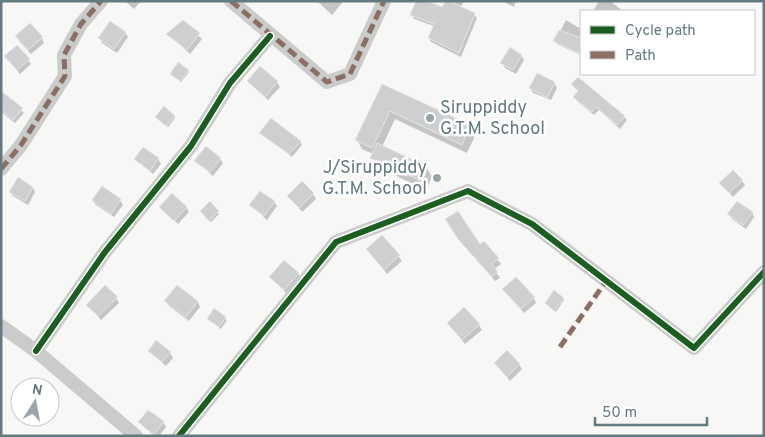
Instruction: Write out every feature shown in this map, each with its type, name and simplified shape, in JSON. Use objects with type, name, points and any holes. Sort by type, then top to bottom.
[{"type":"street","points":[[1,169],[20,145],[65,76],[64,55],[81,24],[101,1]]},
{"type":"street","points":[[231,1],[270,36],[327,82],[350,74],[384,1]]},
{"type":"street","points":[[36,351],[105,252],[191,146],[230,83],[270,36]]},
{"type":"street","points":[[179,436],[336,242],[468,191],[532,224],[694,348],[764,272]]},
{"type":"street","points":[[1,326],[36,351],[136,436]]},
{"type":"building","points":[[416,1],[427,1],[442,7],[445,1],[449,1],[475,13],[459,53],[428,38],[434,24],[410,15]]},
{"type":"building","points":[[183,20],[200,33],[187,50],[166,34]]},
{"type":"building","points":[[110,21],[126,32],[114,49],[98,38]]},
{"type":"building","points":[[30,23],[43,37],[28,50],[15,36]]},
{"type":"building","points":[[559,30],[580,38],[580,54],[553,41]]},
{"type":"building","points":[[17,45],[30,59],[17,70],[4,56]]},
{"type":"building","points":[[510,47],[522,55],[513,70],[500,63]]},
{"type":"building","points":[[178,62],[189,70],[180,81],[170,74]]},
{"type":"building","points":[[260,66],[278,81],[265,97],[247,81]]},
{"type":"building","points":[[537,73],[555,82],[547,98],[529,88]]},
{"type":"building","points":[[578,77],[625,116],[617,125],[596,107],[592,112],[573,97],[578,91],[571,84]]},
{"type":"building","name":"Siruppiddy G.T.M. School","points":[[382,84],[471,125],[462,145],[390,111],[372,148],[355,140]]},
{"type":"building","points":[[1,91],[23,108],[13,120],[1,110]]},
{"type":"building","points":[[164,106],[175,116],[166,126],[155,117]]},
{"type":"building","points":[[271,118],[301,141],[289,154],[259,133]]},
{"type":"building","name":"Siruppiddy G.T.M. School","points":[[377,143],[428,167],[421,181],[370,158]]},
{"type":"building","points":[[206,146],[221,158],[210,172],[194,161]]},
{"type":"building","points":[[143,147],[159,158],[150,171],[134,159]]},
{"type":"building","points":[[733,170],[743,180],[729,193],[719,183]]},
{"type":"building","points":[[18,177],[33,187],[25,201],[9,192]]},
{"type":"building","points":[[302,181],[314,193],[299,208],[287,196]]},
{"type":"building","points":[[102,186],[121,199],[111,214],[92,200]]},
{"type":"building","points":[[260,191],[275,201],[264,216],[249,205]]},
{"type":"building","points":[[172,193],[187,207],[174,221],[159,207]]},
{"type":"building","points":[[210,201],[219,211],[209,221],[200,211]]},
{"type":"building","points":[[737,201],[753,212],[743,225],[727,214]]},
{"type":"building","points":[[458,211],[480,244],[484,241],[499,258],[492,264],[498,272],[492,277],[458,239],[445,219]]},
{"type":"building","points":[[382,235],[400,255],[384,270],[366,249]]},
{"type":"building","points":[[284,260],[299,273],[284,290],[269,277]]},
{"type":"building","points":[[516,277],[535,297],[521,309],[502,289]]},
{"type":"building","points":[[105,285],[118,297],[98,316],[86,305]]},
{"type":"building","points":[[177,285],[198,301],[186,317],[164,301]]},
{"type":"building","points":[[554,290],[564,298],[554,311],[545,303]]},
{"type":"building","points":[[464,307],[480,324],[462,340],[447,323]]},
{"type":"building","points":[[214,308],[226,317],[219,327],[207,319]]},
{"type":"building","points":[[156,340],[171,352],[162,362],[148,351]]},
{"type":"building","points":[[507,350],[520,364],[507,377],[494,363]]},
{"type":"building","points":[[148,410],[164,421],[154,435],[138,422]]},
{"type":"marked path","points":[[1,169],[21,145],[65,76],[64,55],[81,24],[101,1]]},
{"type":"marked path","points":[[231,1],[327,82],[350,74],[384,1]]},
{"type":"marked path","points":[[560,347],[606,281]]},
{"type":"cycle path","points":[[36,351],[105,252],[191,146],[230,83],[270,36]]},
{"type":"cycle path","points":[[179,436],[336,242],[468,191],[532,224],[694,348],[764,272]]},
{"type":"place","name":"Siruppiddy G.T.M. School","points":[[430,118]]},
{"type":"place","name":"J/Siruppiddy G.T.M. School","points":[[437,178]]}]
